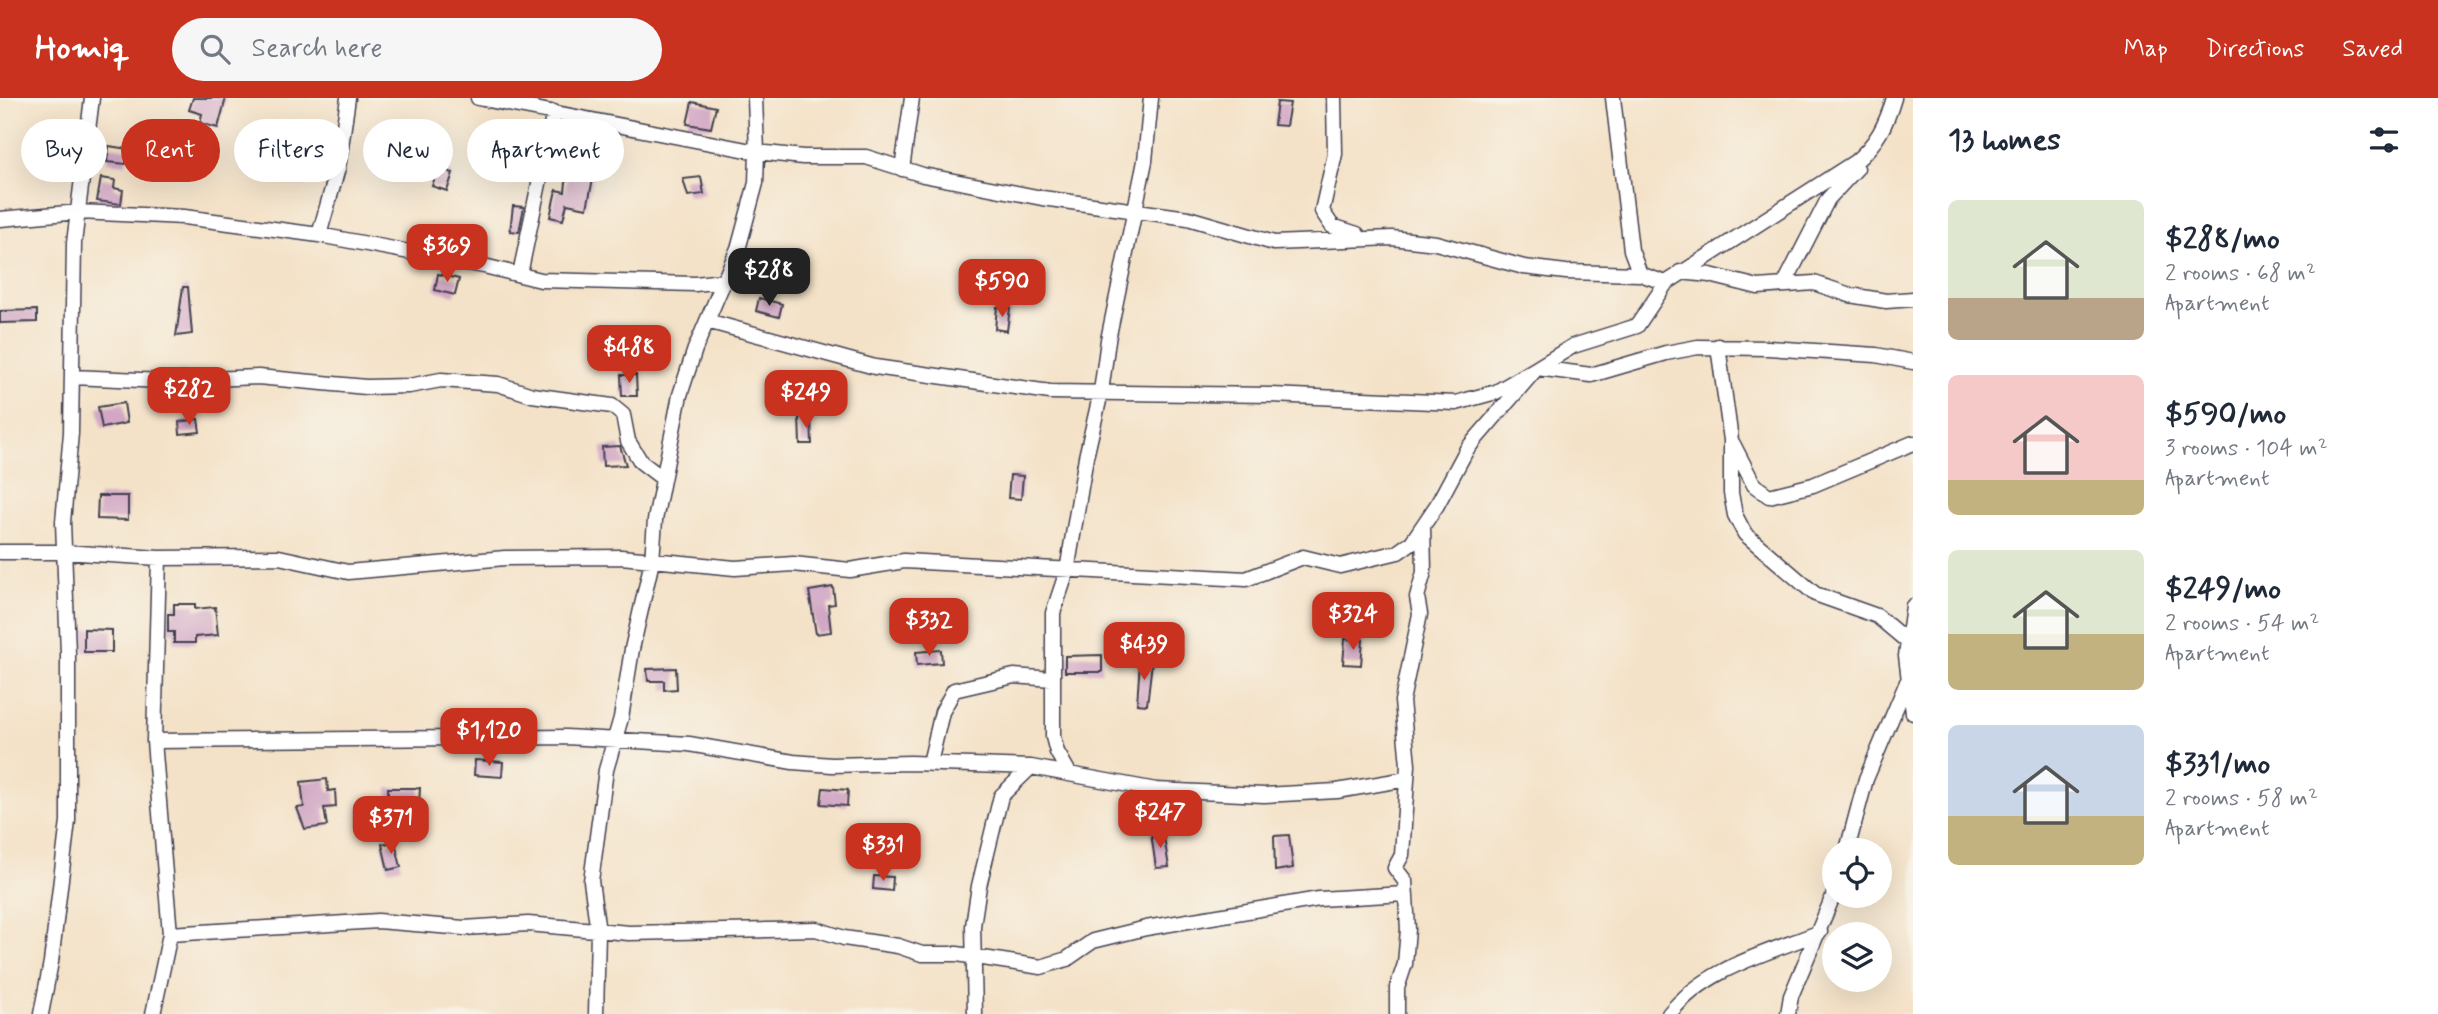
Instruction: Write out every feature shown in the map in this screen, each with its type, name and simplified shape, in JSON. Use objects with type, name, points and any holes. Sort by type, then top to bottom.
[{"type":"street","points":[[41,1014],[51,962],[68,821],[68,653],[63,552],[73,377],[74,243],[92,98]]},
{"type":"street","points":[[319,235],[338,168],[348,98]]},
{"type":"street","points":[[478,98],[757,152],[803,157],[866,157],[902,169],[1042,198],[1133,210],[1228,227],[1274,243],[1392,238]]},
{"type":"street","points":[[596,1014],[598,932],[591,881],[606,770],[652,561],[662,478],[680,395],[749,212],[756,183],[755,98]]},
{"type":"street","points":[[902,169],[912,98]]},
{"type":"street","points":[[1069,773],[1057,752],[1053,737],[1053,613],[1067,571],[1086,457],[1101,392],[1133,210],[1145,161],[1151,98]]},
{"type":"street","points":[[1334,98],[1335,154],[1323,204],[1324,217],[1332,226],[1345,232],[1436,243],[1524,267],[1566,272],[1640,274],[1666,283]]},
{"type":"street","points":[[1613,98],[1631,250],[1640,274]]},
{"type":"street","points":[[1784,285],[1828,199],[1857,168],[1885,126],[1894,98]]},
{"type":"street","points":[[520,274],[554,112]]},
{"type":"street","points":[[707,321],[876,367],[1050,392],[1456,403],[1496,392],[1573,346],[1637,326],[1666,283],[1825,182],[1869,149]]},
{"type":"street","points":[[0,219],[79,212],[184,217],[319,235],[553,281],[658,281],[695,284],[724,281]]},
{"type":"street","points":[[1681,272],[1710,275],[1758,287],[1814,284],[1850,295],[1886,301],[1913,299]]},
{"type":"street","points":[[1537,368],[1591,375],[1666,353],[1718,346],[1876,355],[1913,362]]},
{"type":"street","points":[[1718,346],[1731,440],[1731,493],[1735,515],[1745,534],[1815,594],[1877,616],[1908,642]]},
{"type":"street","points":[[0,552],[63,552],[159,558],[279,556],[348,572],[505,558],[621,557],[735,568],[811,565],[850,570],[904,561],[1252,579],[1303,557],[1336,566],[1390,555],[1412,542],[1466,449],[1537,368]]},
{"type":"street","points":[[73,377],[163,381],[258,377],[366,387],[409,386],[441,380],[498,384],[559,400],[612,406],[622,415],[628,441],[641,462],[662,478]]},
{"type":"street","points":[[1731,440],[1754,485],[1769,496],[1813,485],[1913,443]]},
{"type":"street","points":[[1397,1014],[1397,988],[1405,964],[1408,940],[1405,881],[1395,868],[1402,855],[1407,779],[1402,701],[1420,614],[1417,597],[1424,572],[1423,526]]},
{"type":"street","points":[[153,1014],[170,934],[154,741],[159,558]]},
{"type":"street","points":[[1913,606],[1908,642],[1907,682],[1913,713]]},
{"type":"street","points":[[930,763],[942,712],[954,690],[1014,676],[1052,679]]},
{"type":"street","points":[[1850,838],[1866,779],[1907,682]]},
{"type":"street","points":[[154,741],[566,737],[689,744],[793,762],[1031,767],[1156,790],[1265,795],[1337,791],[1407,779]]},
{"type":"street","points":[[975,1014],[975,913],[997,806],[1008,786],[1031,767]]},
{"type":"street","points":[[170,934],[378,921],[464,928],[528,924],[598,932],[713,933],[816,929],[844,939],[898,946],[922,954],[947,953],[1041,967],[1067,959],[1093,942],[1146,928],[1319,899],[1405,894]]},
{"type":"street","points":[[1787,1014],[1791,996],[1829,908]]},
{"type":"street","points":[[1669,1014],[1686,993],[1713,975],[1820,932]]},
{"type":"building","points":[[193,98],[226,98],[220,120],[201,119],[202,114],[189,110]]},
{"type":"building","points":[[692,102],[716,107],[711,128],[687,124]]},
{"type":"building","points":[[1277,102],[1290,103],[1286,126],[1274,125]]},
{"type":"building","points":[[109,146],[121,148],[121,163],[107,162]]},
{"type":"building","points":[[701,177],[704,194],[688,196],[683,179]]},
{"type":"building","points":[[107,179],[115,180],[114,188],[123,190],[121,204],[97,201],[100,182],[107,182]]},
{"type":"building","points":[[433,182],[450,182],[447,191],[432,186]]},
{"type":"building","points":[[566,182],[592,182],[587,208],[567,204],[563,220],[550,217],[556,190],[565,192]]},
{"type":"building","points":[[513,206],[524,207],[519,232],[510,231]]},
{"type":"building","points":[[438,274],[459,279],[455,295],[435,290]]},
{"type":"building","points":[[183,287],[188,287],[192,334],[176,336]]},
{"type":"building","points":[[759,298],[782,304],[779,317],[756,311]]},
{"type":"building","points":[[997,307],[1010,308],[1007,331],[995,329]]},
{"type":"building","points":[[37,310],[37,322],[0,323],[0,311]]},
{"type":"building","points":[[621,375],[636,375],[637,396],[622,396]]},
{"type":"building","points":[[124,403],[127,423],[102,428],[98,407]]},
{"type":"building","points":[[811,416],[812,444],[800,444],[799,417]]},
{"type":"building","points":[[198,419],[200,432],[180,434],[179,422]]},
{"type":"building","points":[[620,446],[626,465],[603,466],[602,447]]},
{"type":"building","points":[[1010,475],[1023,476],[1021,499],[1008,498]]},
{"type":"building","points":[[98,496],[128,496],[128,520],[97,519]]},
{"type":"building","points":[[833,587],[835,604],[828,605],[831,632],[816,634],[809,591]]},
{"type":"building","points":[[174,604],[195,604],[195,609],[215,607],[218,635],[195,637],[195,643],[174,643],[174,632],[168,632],[168,614],[174,614]]},
{"type":"building","points":[[84,629],[112,630],[112,652],[84,652]]},
{"type":"building","points":[[1345,639],[1363,640],[1361,665],[1343,664]]},
{"type":"building","points":[[941,650],[942,663],[917,665],[916,652]]},
{"type":"building","points":[[1102,655],[1102,672],[1065,672],[1065,656]]},
{"type":"building","points":[[1140,661],[1152,662],[1147,705],[1137,704]]},
{"type":"building","points":[[676,668],[677,689],[664,690],[664,681],[648,681],[647,669]]},
{"type":"building","points":[[475,760],[503,762],[502,777],[474,775]]},
{"type":"building","points":[[327,779],[328,791],[335,790],[336,807],[324,808],[327,826],[305,829],[297,808],[304,807],[301,782]]},
{"type":"building","points":[[388,788],[420,788],[419,804],[388,803]]},
{"type":"building","points":[[823,788],[848,790],[847,806],[821,804]]},
{"type":"building","points":[[1163,831],[1169,867],[1156,868],[1151,833]]},
{"type":"building","points":[[1289,835],[1293,868],[1275,871],[1274,836]]},
{"type":"building","points":[[395,842],[401,867],[388,870],[382,844]]},
{"type":"building","points":[[874,876],[893,877],[892,891],[873,889]]}]
